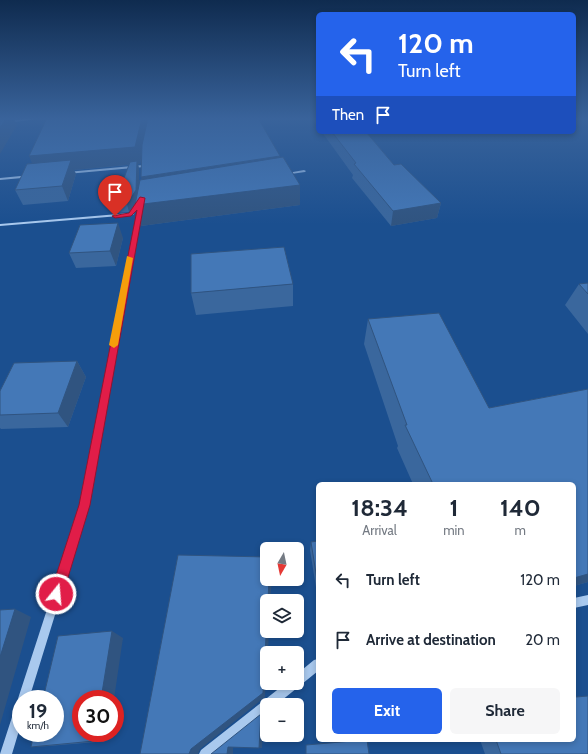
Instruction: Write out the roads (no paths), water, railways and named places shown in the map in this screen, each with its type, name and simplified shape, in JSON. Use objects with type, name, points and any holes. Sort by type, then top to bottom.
[{"type":"street","points":[[64,173],[143,169],[144,154]]},
{"type":"street","points":[[281,175],[304,171]]},
{"type":"street","points":[[0,179],[40,175]]},
{"type":"street","points":[[0,225],[131,214],[142,195],[85,505],[26,690]]},
{"type":"street","points":[[576,603],[588,600]]},
{"type":"street","points":[[304,675],[316,666]]},
{"type":"street","points":[[205,754],[285,690]]},
{"type":"street","points":[[6,754],[12,734]]}]
